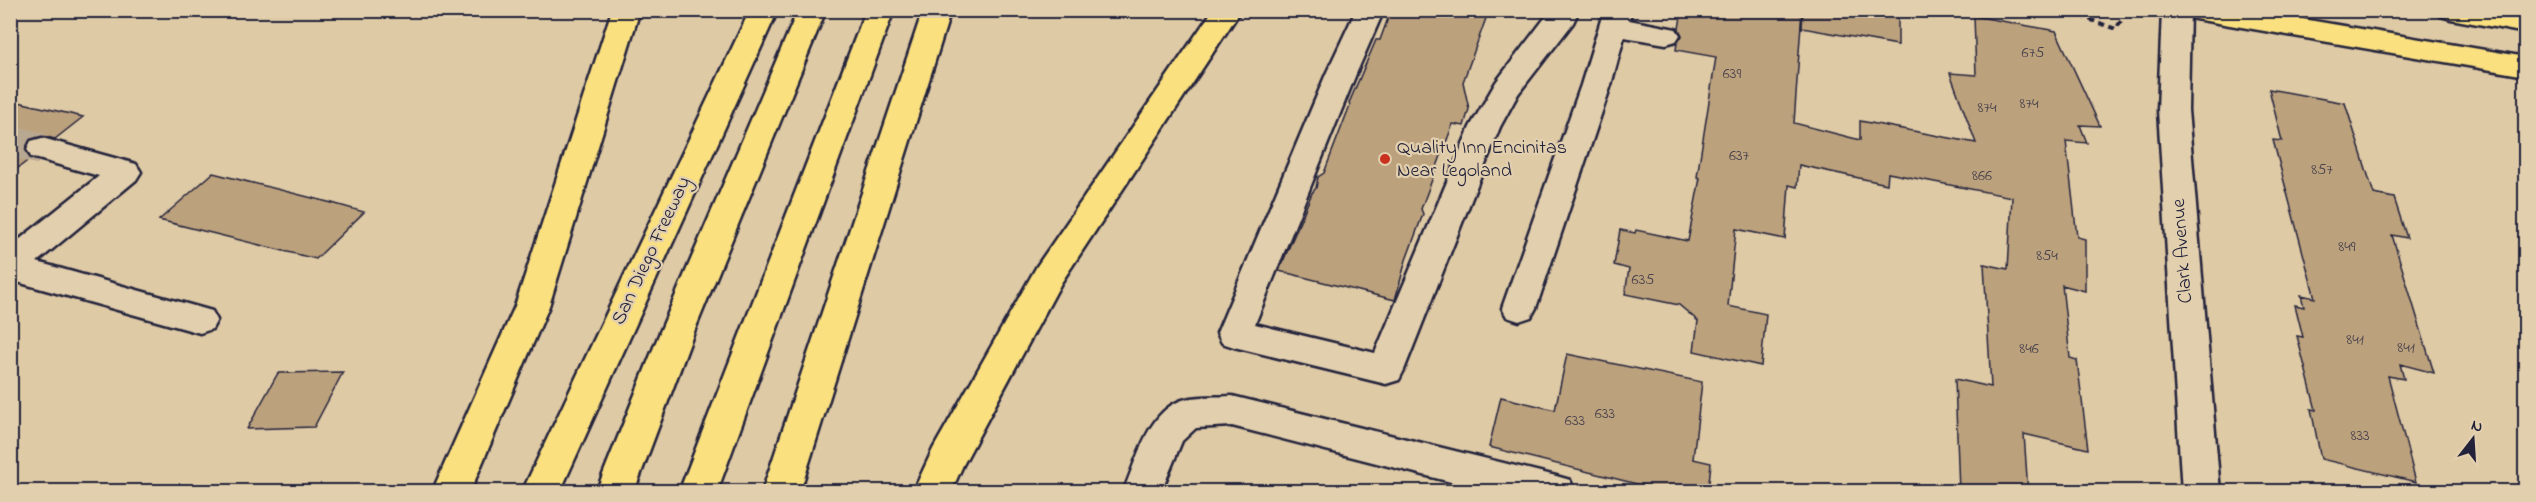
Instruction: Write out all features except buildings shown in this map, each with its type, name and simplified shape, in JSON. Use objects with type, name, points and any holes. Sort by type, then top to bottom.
[{"type":"main road","points":[[451,492],[532,306],[626,10]]},
{"type":"main road","name":"San Diego Freeway","points":[[541,492],[764,10]]},
{"type":"main road","points":[[615,492],[677,332],[812,10]]},
{"type":"main road","points":[[698,492],[880,10]]},
{"type":"main road","points":[[781,492],[937,10]]},
{"type":"main road","points":[[932,492],[946,460],[1049,275],[1227,10]]},
{"type":"main road","points":[[2195,10],[2526,66]]},
{"type":"main road","points":[[2451,10],[2526,24]]},
{"type":"street","points":[[1370,10],[1341,74],[1234,333],[1386,370],[1485,127],[1506,89],[1563,17],[1565,10]]},
{"type":"street","name":"Clark Avenue","points":[[2176,10],[2173,110],[2201,492]]},
{"type":"street","points":[[1519,308],[1596,85],[1616,18],[1666,34]]},
{"type":"street","points":[[10,267],[125,172],[42,149]]},
{"type":"street","points":[[10,267],[200,320]]},
{"type":"street","points":[[1142,492],[1168,431],[1187,414],[1232,411],[1556,492]]},
{"type":"path","points":[[2038,10],[2083,18],[2116,29],[2128,10]]},
{"type":"tunnel","points":[[10,141],[42,149]]},
{"type":"place","name":"Quality Inn Encinitas Near Legoland","points":[[1385,159]]}]
